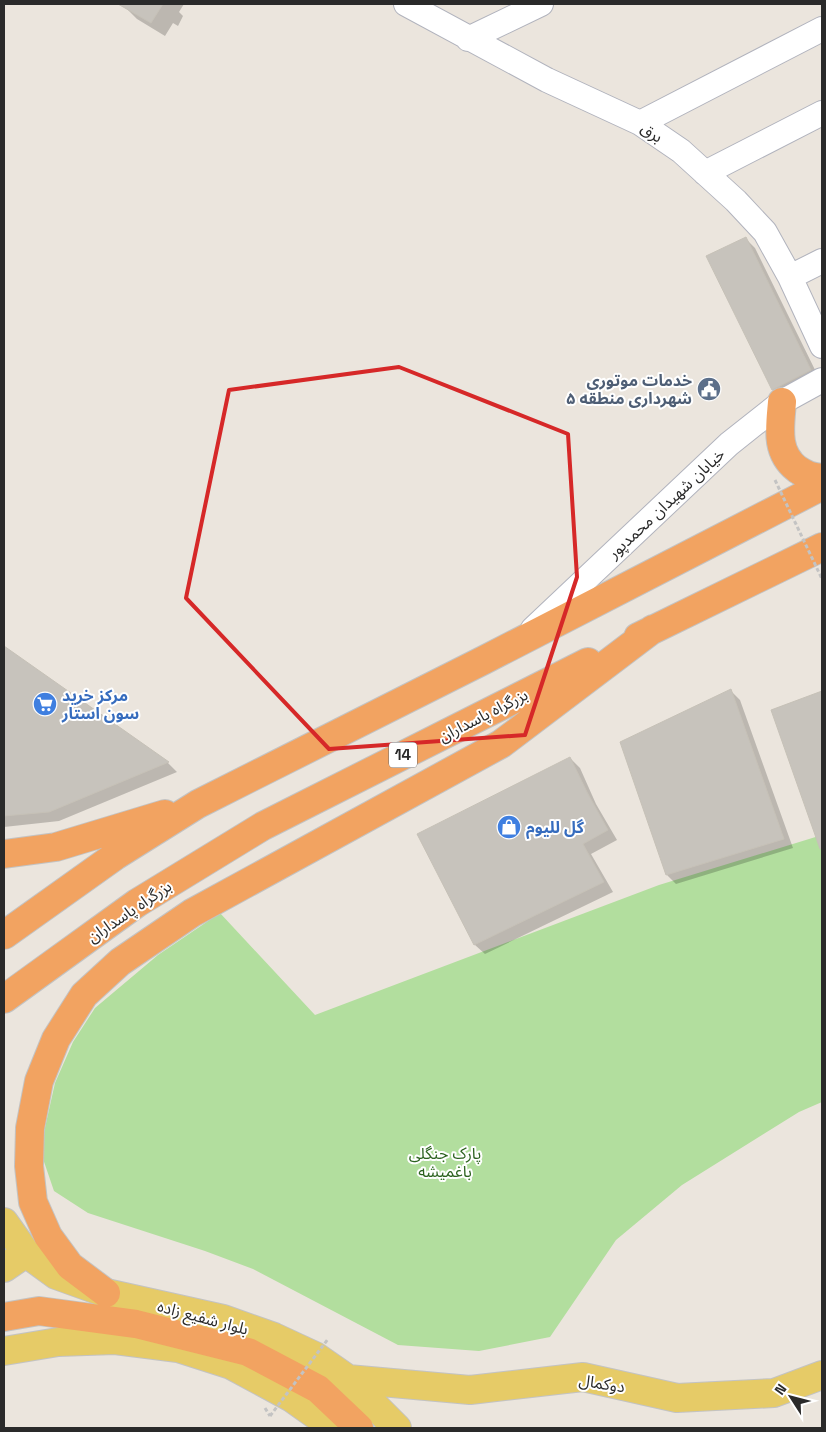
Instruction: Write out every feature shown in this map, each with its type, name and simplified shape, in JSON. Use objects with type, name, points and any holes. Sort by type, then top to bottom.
[{"type":"highway","points":[[782,402],[781,449],[789,463],[808,477],[822,478]]},
{"type":"highway","points":[[4,935],[115,856],[198,804],[822,486]]},
{"type":"highway","name":"بزرگراه پاسداران","points":[[4,998],[136,904],[263,826],[653,629],[822,547]]},
{"type":"highway","points":[[106,1293],[70,1266],[48,1236],[34,1202],[29,1166],[30,1128],[39,1081],[56,1039],[84,995],[120,962],[192,913],[501,744],[653,629]]},
{"type":"highway","points":[[4,854],[56,847],[198,804]]},
{"type":"highway","points":[[4,1317],[39,1311],[136,1324],[248,1352],[318,1389],[359,1428]]},
{"type":"main road","name":"بلوار شفیع زاده","points":[[4,1222],[15,1260],[106,1293],[223,1319],[265,1334],[315,1356],[348,1378],[396,1428]]},
{"type":"main road","points":[[4,1351],[58,1342],[115,1340],[178,1348],[231,1365],[292,1398],[334,1428]]},
{"type":"main road","name":"دوکمال","points":[[348,1378],[470,1390],[583,1377],[677,1398],[774,1393],[822,1376]]},
{"type":"street","name":"برق","points":[[406,4],[547,80],[640,123],[681,151],[736,201],[765,232],[790,277],[822,346]]},
{"type":"street","points":[[468,39],[541,4]]},
{"type":"street","points":[[640,123],[822,29]]},
{"type":"street","points":[[705,172],[822,113]]},
{"type":"street","points":[[790,277],[822,261]]},
{"type":"street","name":"خیابان شهیدان محمدپور","points":[[520,641],[729,444],[782,402],[822,380]]},
{"type":"path","points":[[775,480],[822,579]]},
{"type":"path","points":[[270,1416],[328,1339]]},
{"type":"highlighted area","points":[[399,367],[568,434],[577,577],[525,735],[329,749],[186,598],[229,390]]},
{"type":"green space","name":"پارک جنگلی باغمیشه","points":[[822,835],[822,1102],[799,1112],[682,1185],[616,1240],[550,1337],[479,1351],[398,1345],[253,1269],[205,1251],[88,1213],[54,1191],[40,1150],[55,1083],[73,1042],[95,1008],[158,955],[220,913],[315,1015],[659,885]]},
{"type":"building","points":[[118,4],[163,4],[151,23]]},
{"type":"building","points":[[746,237],[811,370],[772,390],[706,256]]},
{"type":"building","name":"مرکز خرید سون استار","points":[[4,646],[169,762],[49,812],[4,816]]},
{"type":"building","points":[[731,689],[784,839],[666,875],[620,742]]},
{"type":"building","points":[[822,691],[822,848],[820,849],[771,710]]},
{"type":"building","points":[[570,757],[608,830],[583,844],[604,882],[474,945],[417,834]]},
{"type":"place","name":"خدمات موتوری شهرداری منطقه ۵","points":[[709,389]]},
{"type":"place","name":"مرکز خرید سون استار","points":[[45,704]]},
{"type":"place","name":"گل للیوم","points":[[509,827]]}]
